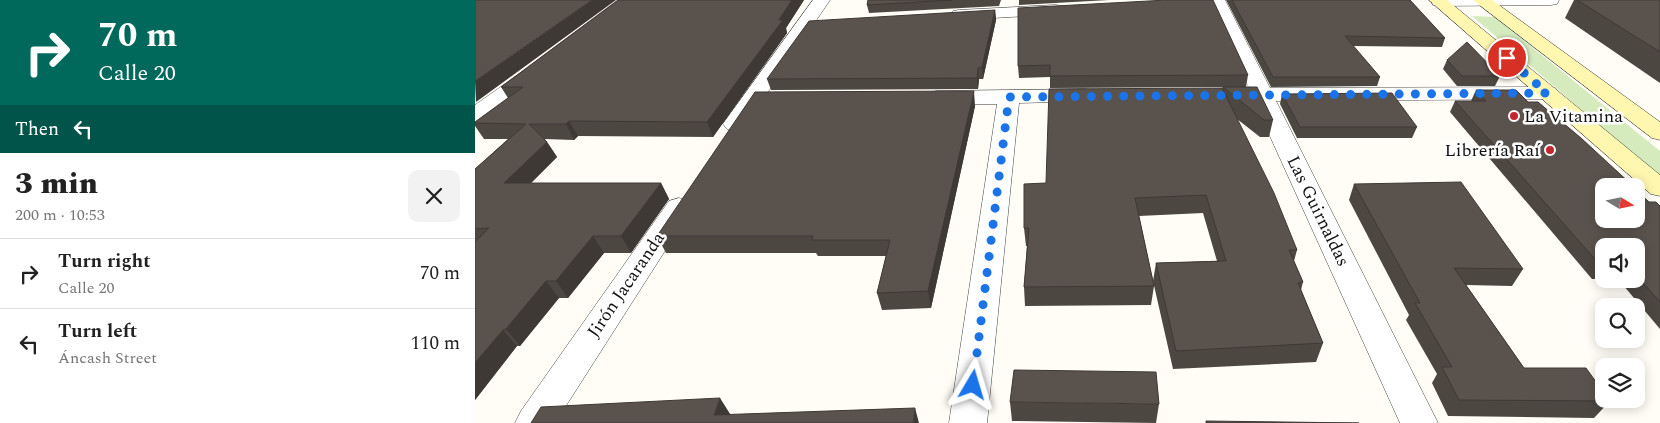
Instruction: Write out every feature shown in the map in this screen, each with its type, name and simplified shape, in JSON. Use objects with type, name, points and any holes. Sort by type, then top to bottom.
[{"type":"main road","points":[[1482,0],[1660,133]]},
{"type":"main road","points":[[1438,1],[1660,188]]},
{"type":"street","points":[[1438,1],[1551,0]]},
{"type":"street","name":"Las Guirnaldas","points":[[1211,1],[1262,95],[1419,423]]},
{"type":"street","points":[[945,16],[1071,9]]},
{"type":"street","points":[[719,148],[751,99],[818,16]]},
{"type":"street","points":[[476,115],[554,57]]},
{"type":"street","points":[[1204,95],[1547,93]]},
{"type":"street","points":[[914,98],[1107,96]]},
{"type":"street","points":[[968,423],[1009,97]]},
{"type":"street","points":[[751,99],[780,99]]},
{"type":"street","name":"Jirón Jacaranda","points":[[534,423],[692,188]]},
{"type":"green space","points":[[1472,16],[1495,17],[1660,151],[1660,177]]},
{"type":"building","points":[[475,0],[592,0],[475,81]]},
{"type":"building","points":[[618,0],[792,0],[779,20],[783,20],[707,122],[569,121],[566,124],[529,124],[547,142],[504,183],[661,183],[621,236],[593,236],[556,281],[546,281],[475,363],[475,242],[489,228],[475,229],[475,169],[526,124],[475,122],[523,87],[501,87]]},
{"type":"building","points":[[868,0],[952,0],[867,5]]},
{"type":"building","points":[[1167,0],[1213,0],[1248,75],[1050,76],[1050,65],[1018,66],[1018,8]]},
{"type":"building","points":[[1232,0],[1410,0],[1445,38],[1345,36],[1380,77],[1273,77]]},
{"type":"building","points":[[1577,0],[1660,0],[1660,52]]},
{"type":"building","points":[[995,10],[982,67],[978,68],[977,78],[767,79],[809,21]]},
{"type":"building","points":[[1467,42],[1500,76],[1462,76],[1447,60]]},
{"type":"building","points":[[1223,87],[1257,87],[1273,120],[1264,120]]},
{"type":"building","points":[[1222,88],[1274,193],[1297,250],[1289,250],[1303,282],[1298,283],[1323,343],[1176,351],[1156,263],[1226,261],[1206,195],[1135,198],[1154,286],[1024,287],[1029,228],[1024,228],[1024,184],[1046,183],[1049,89]]},
{"type":"building","points":[[1476,90],[1516,90],[1528,102],[1538,102],[1624,178],[1595,178],[1595,228],[1645,228],[1645,198],[1649,202],[1656,202],[1660,206],[1660,302],[1645,285],[1645,238],[1595,238],[1595,259],[1455,101],[1486,101]]},
{"type":"building","points":[[974,91],[928,291],[877,293],[890,240],[812,240],[813,236],[657,236],[755,92]]},
{"type":"building","points":[[1392,93],[1417,127],[1300,127],[1282,94]]},
{"type":"building","points":[[1461,182],[1523,269],[1454,268],[1524,368],[1586,368],[1595,380],[1595,401],[1459,400],[1442,367],[1452,367],[1415,303],[1420,303],[1354,184]]},
{"type":"building","points":[[1014,370],[1156,372],[1159,404],[1010,402]]},
{"type":"building","points":[[720,398],[714,415],[915,408],[913,423],[531,423],[541,407]]},
{"type":"building","points":[[1206,421],[1359,423],[1206,423]]},
{"type":"place","name":"La Vitamina","points":[[1514,116]]},
{"type":"place","name":"Librería Raí","points":[[1550,150]]},
{"type":"route","points":[[973,385],[1009,97],[1547,93],[1507,58]]}]
